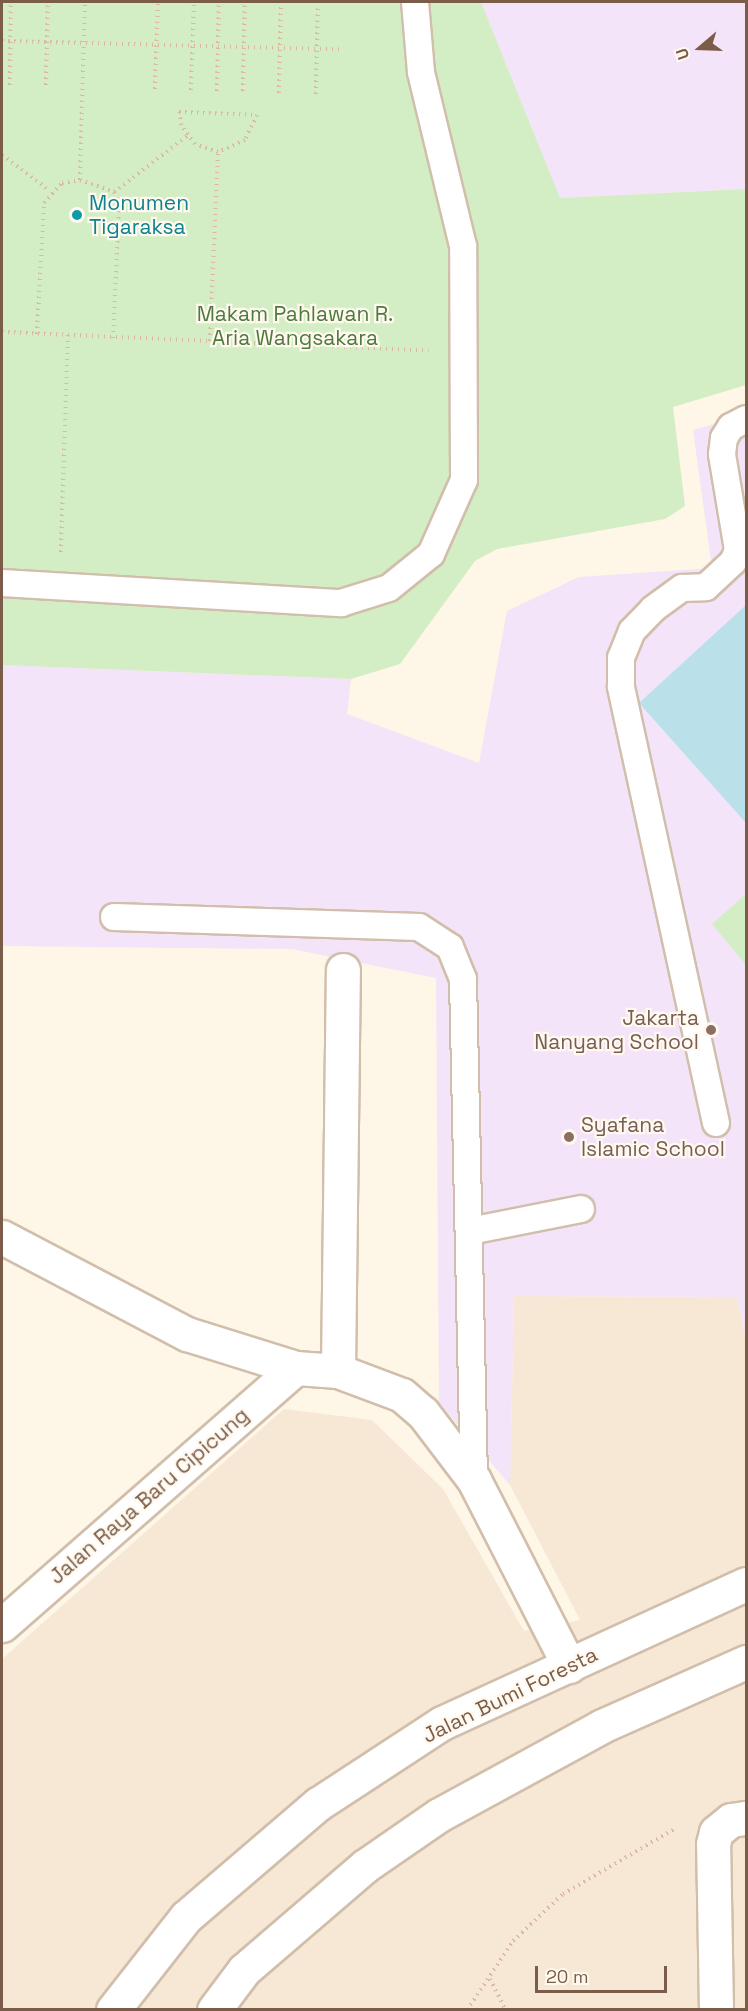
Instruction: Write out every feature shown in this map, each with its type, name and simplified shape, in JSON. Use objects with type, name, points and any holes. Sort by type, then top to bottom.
[{"type":"street","points":[[338,1371],[343,970]]},
{"type":"street","points":[[2,1237],[187,1334],[296,1368],[338,1371],[402,1395],[423,1413],[474,1480],[569,1666]]},
{"type":"street","name":"Jalan Raya Baru Cipicung","points":[[2,1625],[296,1368]]},
{"type":"street","name":"Jalan Bumi Foresta","points":[[113,2010],[186,1917],[318,1804],[442,1723],[747,1584]]},
{"type":"street","points":[[214,2010],[244,1970],[261,1955],[365,1866],[439,1815],[602,1726],[747,1662]]},
{"type":"street","points":[[716,2010],[713,1844],[716,1832],[731,1820],[747,1818]]},
{"type":"lane","points":[[2,583],[341,603],[389,588],[431,554],[464,480],[463,246],[421,72],[415,2]]},
{"type":"lane","points":[[716,1123],[621,686],[621,658],[632,631],[653,609],[682,588],[706,587],[733,562],[738,550],[722,454],[724,438],[731,427],[747,419]]},
{"type":"lane","points":[[114,917],[419,927],[450,947],[463,979],[474,1480]]},
{"type":"lane","points":[[470,1231],[581,1209]]},
{"type":"path","points":[[10,85],[11,2]]},
{"type":"path","points":[[46,85],[48,2]]},
{"type":"path","points":[[80,180],[85,2]]},
{"type":"path","points":[[155,89],[158,3]]},
{"type":"path","points":[[191,90],[194,4]]},
{"type":"path","points":[[243,91],[245,4]]},
{"type":"path","points":[[217,91],[219,5]]},
{"type":"path","points":[[316,94],[318,7]]},
{"type":"path","points":[[279,93],[281,8]]},
{"type":"path","points":[[2,41],[339,49]]},
{"type":"path","points":[[179,112],[257,115],[245,140],[218,152],[195,144],[187,136],[179,112]]},
{"type":"path","points":[[114,192],[187,136]]},
{"type":"path","points":[[210,341],[218,152]]},
{"type":"path","points":[[2,155],[50,191]]},
{"type":"path","points":[[37,334],[44,202],[50,191],[62,183],[80,180],[114,192],[119,205],[113,338]]},
{"type":"path","points":[[2,332],[464,353]]},
{"type":"path","points":[[59,585],[68,335]]},
{"type":"path","points":[[468,2010],[513,1941],[563,1894],[678,1827]]},
{"type":"path","points":[[490,1979],[506,2010]]},
{"type":"shaded area","points":[[481,2],[746,2],[746,189],[560,198]]},
{"type":"shaded area","name":"Syafana Islamic School","points":[[746,415],[746,1338],[737,1297],[514,1296],[510,1485],[439,1403],[436,978],[292,949],[2,946],[2,665],[351,679],[347,714],[479,763],[507,611],[579,577],[712,568],[693,430]]},
{"type":"shaded area","points":[[514,1296],[737,1297],[746,1339],[746,2009],[2,2009],[2,1659],[284,1409],[372,1420],[443,1489],[524,1631],[580,1620],[510,1485]]},
{"type":"green space","name":"Makam Pahlawan R. Aria Wangsakara","points":[[2,2],[481,2],[560,198],[746,189],[746,385],[673,407],[685,506],[665,519],[497,549],[475,561],[400,664],[351,679],[2,665]]},
{"type":"green space","points":[[746,894],[746,965],[712,924]]},
{"type":"water","points":[[746,605],[746,823],[639,703]]},
{"type":"place","name":"Monumen Tigaraksa","points":[[77,215]]},
{"type":"place","name":"Jakarta Nanyang School","points":[[711,1030]]},
{"type":"place","name":"Syafana Islamic School","points":[[569,1137]]}]
